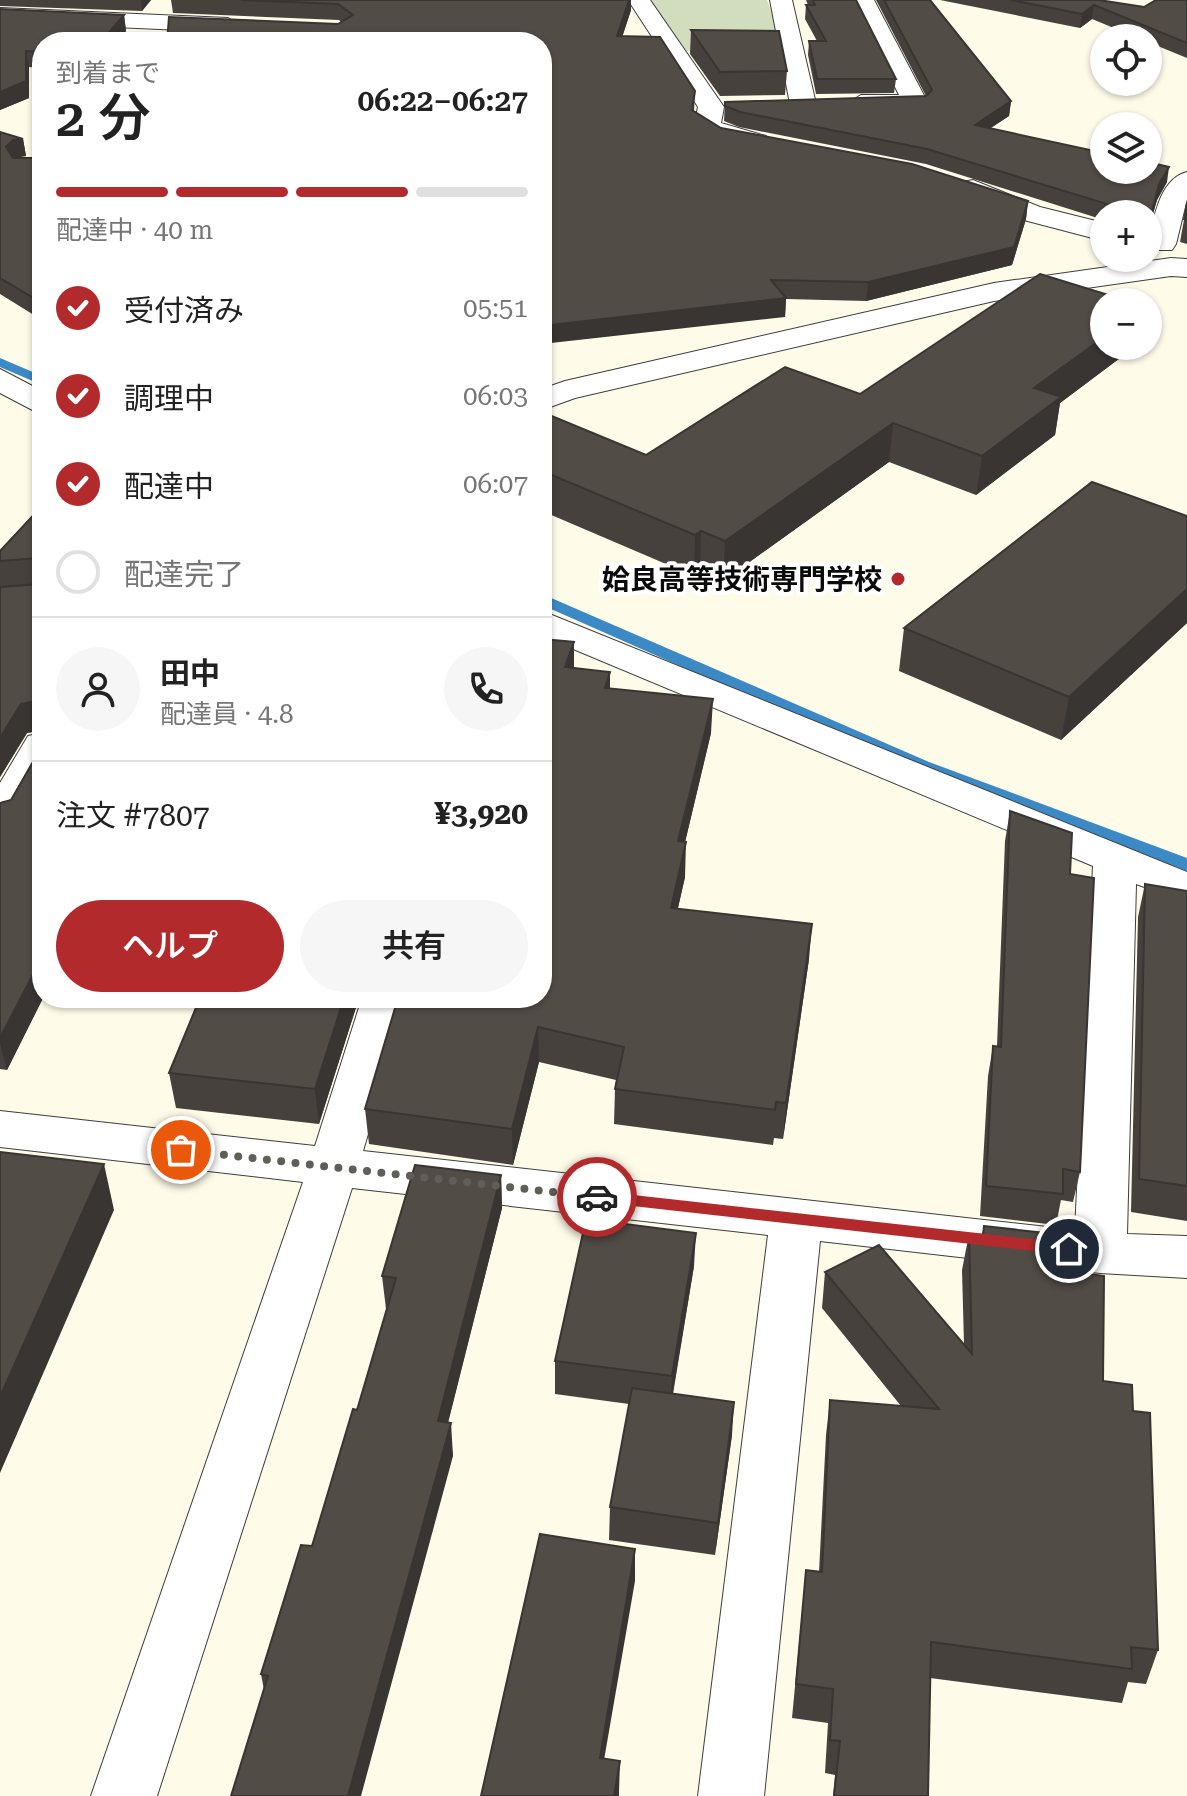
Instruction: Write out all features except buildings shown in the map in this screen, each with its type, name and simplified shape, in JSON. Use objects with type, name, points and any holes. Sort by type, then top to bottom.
[{"type":"street","points":[[639,0],[711,107],[707,126],[731,137],[787,147]]},
{"type":"street","points":[[781,0],[803,104]]},
{"type":"street","points":[[772,105],[915,103],[863,0]]},
{"type":"street","points":[[0,15],[246,26]]},
{"type":"street","points":[[711,107],[742,106]]},
{"type":"street","points":[[552,398],[994,292],[1167,255],[1173,199],[1187,180]]},
{"type":"street","points":[[950,181],[1030,213],[1090,228]]},
{"type":"street","points":[[0,379],[32,399]]},
{"type":"street","points":[[552,626],[907,776],[1187,888]]},
{"type":"street","points":[[0,819],[32,763]]},
{"type":"street","points":[[1100,1253],[1115,858]]},
{"type":"street","points":[[124,1796],[333,1167],[382,1008]]},
{"type":"street","points":[[0,1129],[1100,1253],[1187,1257]]},
{"type":"street","points":[[731,1796],[796,1219]]},
{"type":"green space","points":[[646,0],[767,0],[785,48],[683,51]]},
{"type":"waterway","points":[[0,362],[32,376]]},
{"type":"waterway","points":[[552,603],[922,766],[1187,865]]},
{"type":"way so far","points":[[181,1150],[597,1197]]},
{"type":"place","name":"姶良高等技術専門学校","points":[[898,579]]},
{"type":"route","points":[[597,1197],[1069,1249]]}]
